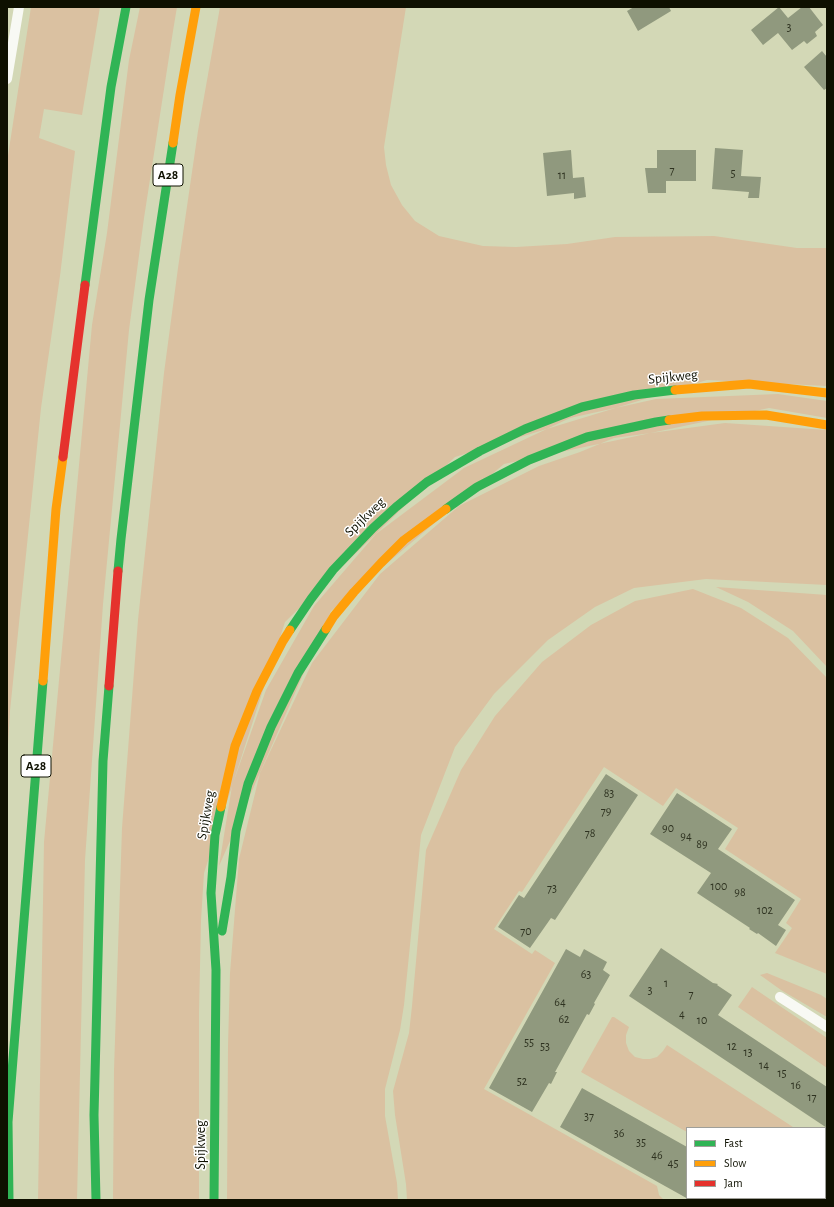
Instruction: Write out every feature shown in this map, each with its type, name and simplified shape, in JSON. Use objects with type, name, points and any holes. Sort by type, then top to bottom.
[{"type":"main road","name":"A28","points":[[10,1200],[8,1122],[56,509],[111,87],[126,7]]},
{"type":"main road","name":"A28","points":[[96,1200],[94,1115],[103,761],[121,539],[149,300],[180,95],[196,7]]},
{"type":"main road","name":"Spijkweg","points":[[214,1200],[216,970],[211,893],[215,835],[235,746],[257,691],[283,641],[311,599],[333,570],[373,528],[427,482],[467,459],[525,429],[582,407],[634,395],[691,388],[749,384],[827,393]]},
{"type":"main road","name":"Spijkweg","points":[[216,970],[231,877],[236,831],[248,784],[271,727],[298,673],[334,616],[354,592],[404,540],[434,516],[477,487],[529,460],[587,437],[656,422],[702,416],[766,415],[827,425]]},
{"type":"lane","points":[[7,79],[19,7]]},
{"type":"lane","points":[[780,997],[827,1027]]},
{"type":"shaded area","points":[[31,7],[100,7],[82,115],[44,109],[39,138],[75,151],[60,276],[41,408],[10,711],[7,762],[7,162]]},
{"type":"shaded area","points":[[140,7],[177,7],[144,218],[129,330],[103,604],[85,860],[77,1200],[38,1200],[44,842],[92,325],[107,233],[129,60]]},
{"type":"shaded area","points":[[220,7],[406,7],[384,147],[386,165],[391,185],[402,205],[415,221],[439,236],[483,246],[516,247],[567,244],[615,237],[714,236],[797,248],[827,248],[827,386],[707,380],[455,457],[285,622],[204,873],[201,920],[199,1012],[199,1200],[113,1200],[114,1070],[122,828],[138,620],[164,373],[178,268],[198,131]]},
{"type":"shaded area","points":[[778,394],[827,401],[827,418],[769,408],[504,464],[331,611],[219,866],[232,786],[266,690],[314,606],[376,534],[464,468],[570,418],[656,399]]},
{"type":"shaded area","points":[[725,423],[827,430],[827,585],[706,579],[634,588],[595,607],[548,640],[494,694],[455,747],[421,835],[404,1005],[400,1030],[385,1089],[385,1116],[397,1183],[398,1200],[227,1200],[230,973],[239,859],[260,773],[312,663],[380,574],[459,506],[539,466],[580,452],[614,438]]},
{"type":"shaded area","points":[[716,587],[827,595],[827,667],[793,631],[748,602]]},
{"type":"shaded area","points":[[693,589],[741,608],[788,638],[827,678],[827,974],[775,953],[792,928],[786,923],[801,899],[725,849],[738,828],[676,788],[663,806],[604,767],[522,892],[519,891],[494,929],[532,954],[535,950],[555,963],[484,1089],[657,1186],[659,1195],[666,1200],[407,1200],[393,1091],[409,1033],[426,850],[461,770],[495,716],[542,662],[591,625],[635,601]]},
{"type":"shaded area","points":[[767,973],[821,995],[827,999],[827,1017],[781,990],[760,975]]},
{"type":"shaded area","points":[[752,987],[827,1038],[827,1068],[738,1007]]},
{"type":"shaded area","points":[[612,1017],[614,1017],[629,1027],[626,1035],[626,1043],[629,1051],[635,1057],[650,1059],[657,1057],[667,1045],[793,1127],[686,1127],[686,1131],[581,1072]]},
{"type":"building","points":[[634,7],[669,7],[671,11],[638,31],[627,11]]},
{"type":"building","points":[[779,7],[788,18],[802,7],[809,7],[823,25],[815,32],[817,36],[807,44],[804,41],[792,50],[778,33],[763,45],[751,30]]},
{"type":"building","points":[[822,51],[827,57],[827,88],[824,90],[804,67]]},
{"type":"building","points":[[715,148],[743,150],[741,176],[761,177],[759,198],[748,198],[749,192],[712,189]]},
{"type":"building","points":[[571,150],[573,178],[584,177],[586,197],[574,199],[574,193],[547,196],[543,153]]},
{"type":"building","points":[[657,150],[696,150],[696,181],[666,181],[666,193],[648,193],[645,168],[657,168]]},
{"type":"building","points":[[606,774],[638,795],[555,920],[551,918],[530,948],[498,927],[519,895],[524,898]]},
{"type":"building","points":[[677,793],[732,829],[718,849],[795,900],[778,925],[786,930],[776,946],[697,893],[711,873],[650,834]]},
{"type":"building","points":[[661,948],[713,983],[718,984],[717,985],[732,995],[718,1015],[827,1087],[827,1128],[826,1127],[629,996]]},
{"type":"building","points":[[566,949],[580,957],[584,949],[607,962],[603,970],[610,975],[589,1015],[587,1014],[555,1072],[557,1072],[551,1084],[549,1083],[532,1112],[489,1088]]},
{"type":"building","points":[[582,1088],[686,1146],[686,1198],[560,1127]]},
{"type":"building","points":[[688,1199],[783,1200],[690,1200]]},
{"type":"traffic: fast","points":[[85,285],[111,87],[126,7]]},
{"type":"traffic: fast","points":[[118,571],[149,300],[173,143]]},
{"type":"traffic: fast","points":[[290,630],[333,570],[373,528],[427,482],[480,451],[525,429],[582,407],[634,395],[675,390]]},
{"type":"traffic: fast","points":[[446,509],[477,487],[529,460],[587,437],[669,420]]},
{"type":"traffic: fast","points":[[222,931],[231,877],[236,831],[248,784],[271,727],[298,673],[326,629]]},
{"type":"traffic: fast","points":[[9,1200],[8,1122],[43,681]]},
{"type":"traffic: fast","points":[[96,1200],[94,1115],[103,761],[109,686]]},
{"type":"traffic: fast","points":[[214,1200],[216,970],[211,893],[215,835],[221,807]]},
{"type":"traffic: slow","points":[[173,143],[196,7]]},
{"type":"traffic: slow","points":[[675,390],[749,384],[827,393]]},
{"type":"traffic: slow","points":[[669,420],[702,416],[766,415],[827,425]]},
{"type":"traffic: slow","points":[[43,681],[56,509],[63,457]]},
{"type":"traffic: slow","points":[[326,629],[334,616],[381,563],[404,540],[446,509]]},
{"type":"traffic: slow","points":[[221,807],[235,746],[257,691],[290,630]]},
{"type":"traffic: jam","points":[[63,457],[85,285]]},
{"type":"traffic: jam","points":[[109,686],[118,571]]}]
